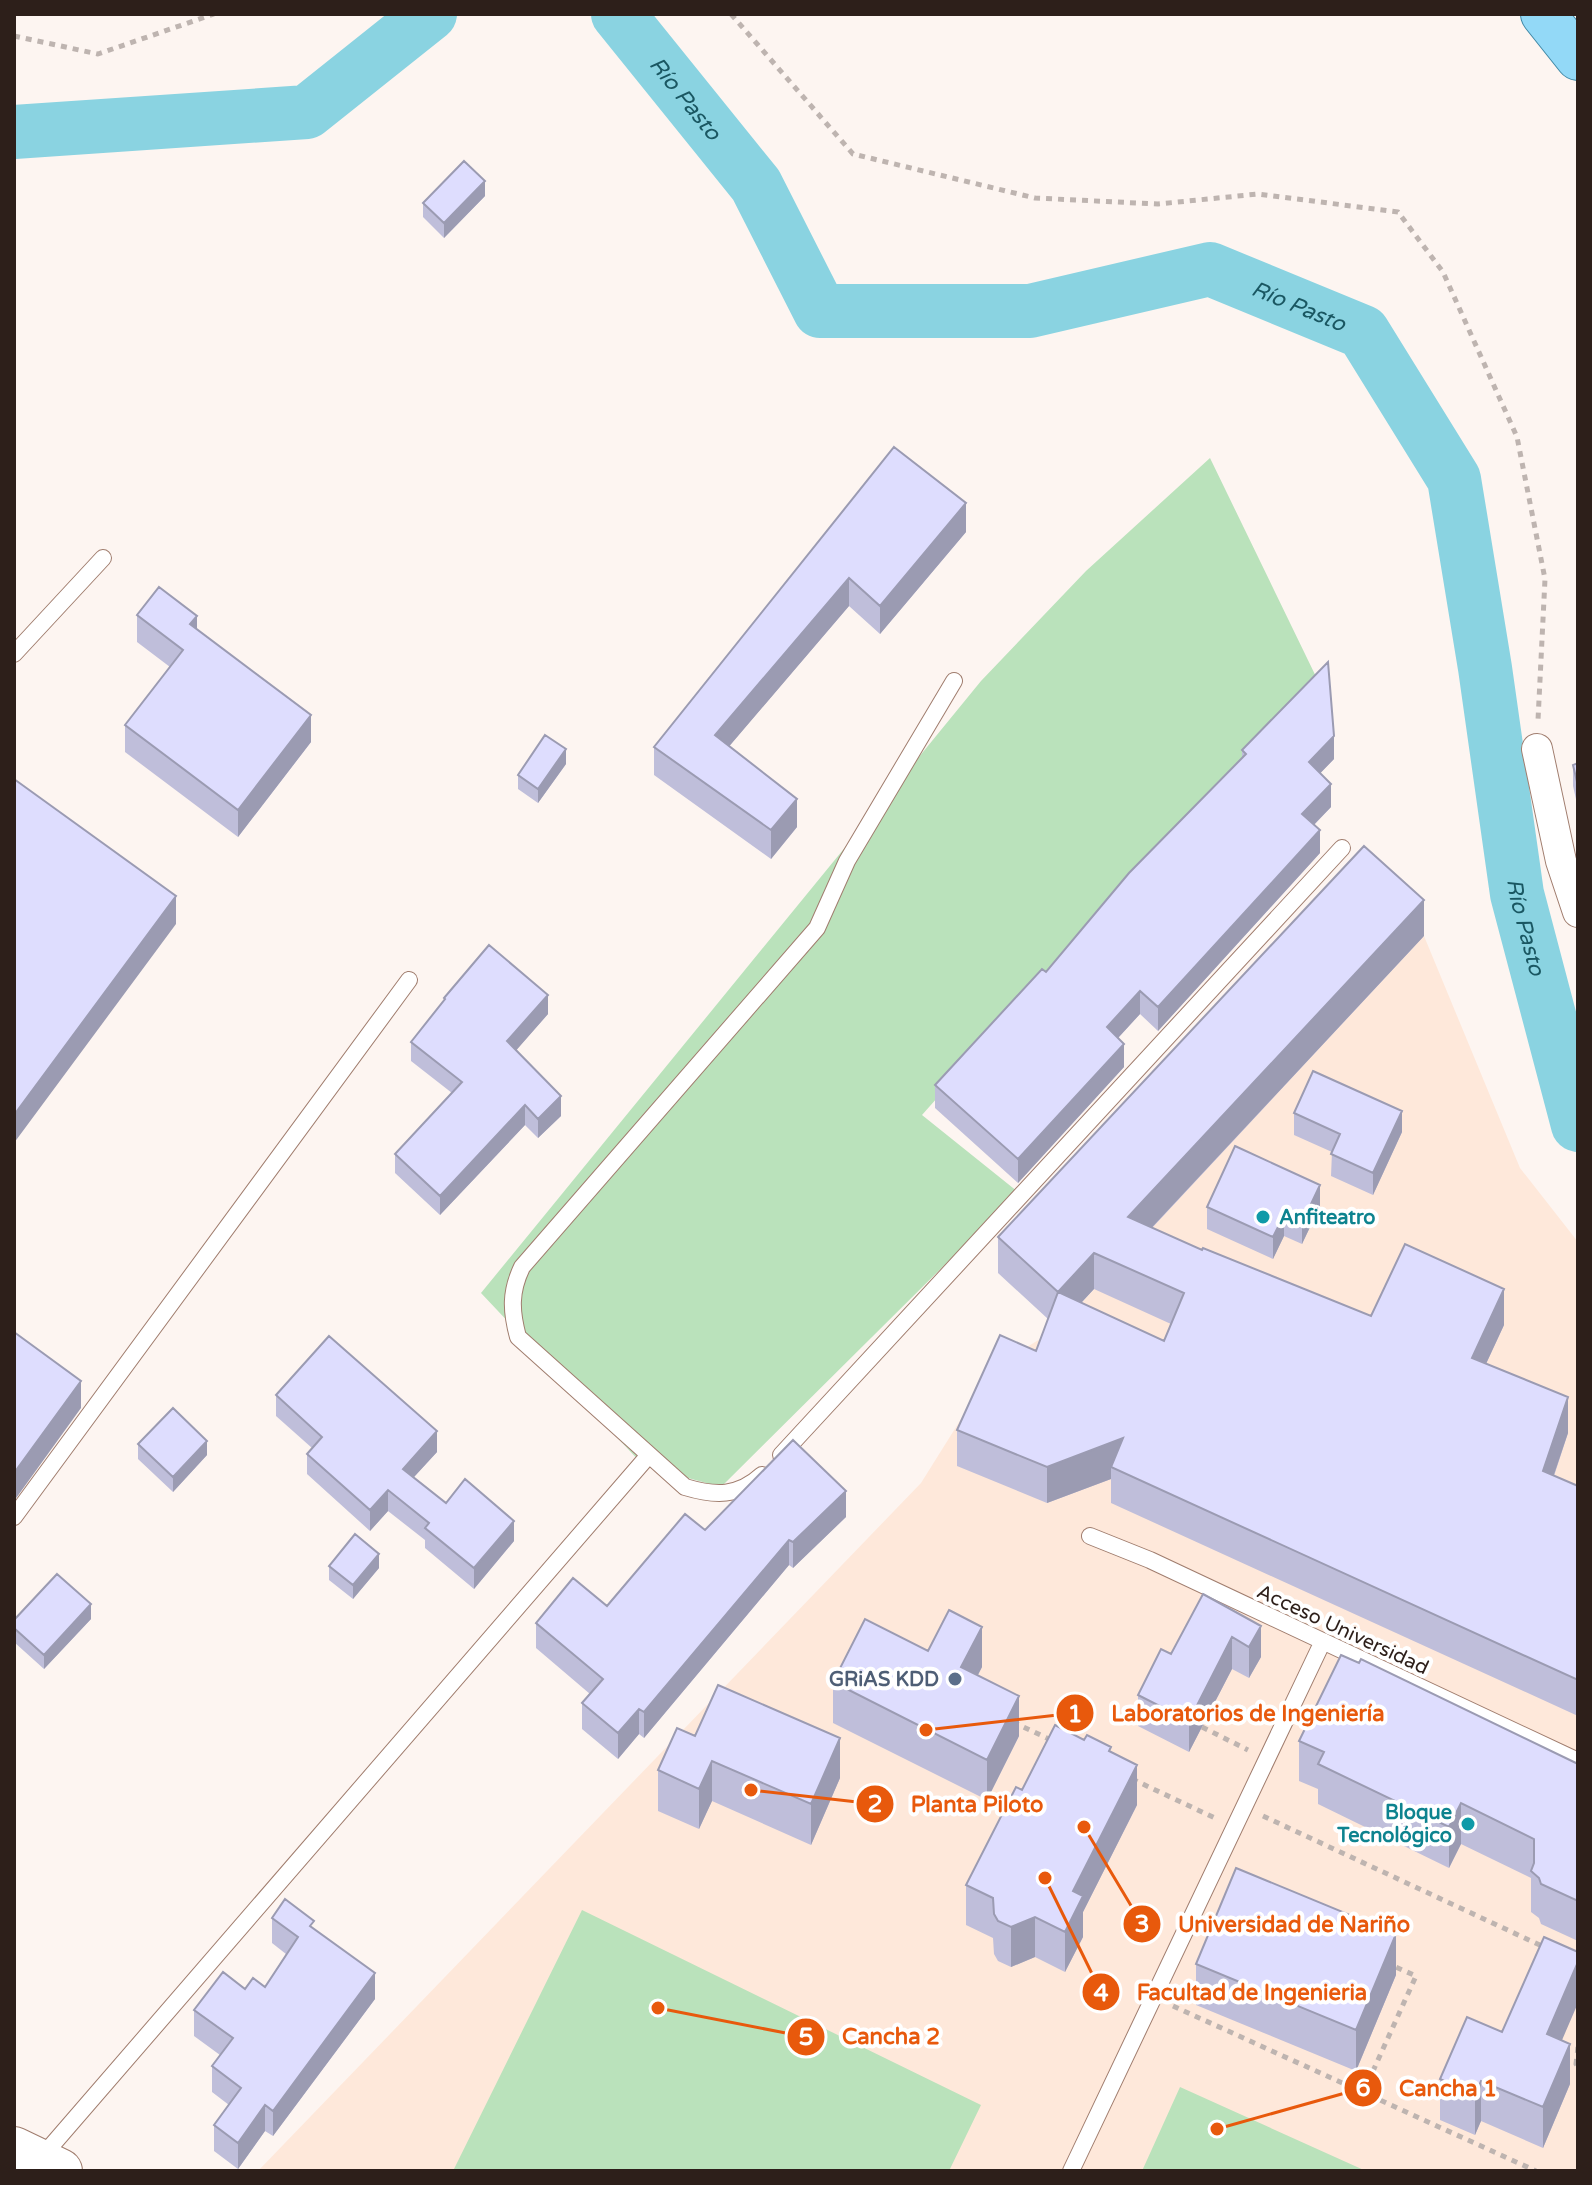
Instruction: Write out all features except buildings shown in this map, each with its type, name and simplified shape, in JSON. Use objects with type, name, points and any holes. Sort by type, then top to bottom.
[{"type":"main road","points":[[1543,14],[1578,58]]},
{"type":"street","points":[[1537,749],[1561,861],[1578,912]]},
{"type":"lane","points":[[14,654],[103,558]]},
{"type":"lane","points":[[954,681],[847,861],[817,928],[522,1267],[514,1284],[511,1301],[518,1337],[685,1487],[702,1493],[728,1494],[752,1484],[1342,848]]},
{"type":"lane","points":[[14,1517],[409,980]]},
{"type":"lane","points":[[38,2160],[649,1455]]},
{"type":"lane","name":"Acceso Universidad","points":[[1090,1536],[1150,1560],[1578,1761]]},
{"type":"lane","points":[[1071,2171],[1323,1641]]},
{"type":"path","points":[[14,36],[98,54],[214,14]]},
{"type":"path","points":[[731,14],[853,154],[1035,198],[1158,204],[1258,194],[1398,212],[1443,272],[1517,437],[1545,579],[1537,749]]},
{"type":"path","points":[[1008,1719],[1064,1746]]},
{"type":"path","points":[[1202,1727],[1266,1760]]},
{"type":"path","points":[[1121,1773],[1234,1827]]},
{"type":"path","points":[[1244,1807],[1550,1950]]},
{"type":"path","points":[[1363,2093],[1416,1976],[1388,1964]]},
{"type":"path","points":[[1154,1997],[1536,2171]]},
{"type":"path","points":[[1578,2047],[1578,2066]]},
{"type":"shaded area","points":[[1424,936],[1520,1168],[1578,1242],[1578,2171],[258,2171],[921,1483],[993,1368],[1058,1328]]},
{"type":"green space","points":[[1210,458],[1322,689],[1041,981],[922,1115],[1018,1192],[721,1487],[644,1466],[481,1293],[981,681],[1086,571]]},
{"type":"green space","points":[[582,1910],[981,2105],[949,2171],[453,2171]]},
{"type":"green space","points":[[1180,2087],[1366,2171],[1142,2171]]},
{"type":"waterway","name":"Río Pasto","points":[[14,132],[307,112],[430,14]]},
{"type":"waterway","name":"Río Pasto","points":[[618,14],[756,185],[820,311],[1030,311],[1210,269],[1363,332],[1454,479],[1517,894],[1578,1125]]},
{"type":"place","name":"Anfiteatro","points":[[1263,1217]]},
{"type":"place","name":"GRiAS KDD","points":[[955,1679]]},
{"type":"place","name":"Laboratorios de Ingeniería","points":[[926,1730]]},
{"type":"place","name":"Planta Piloto","points":[[751,1790]]},
{"type":"place","name":"Bloque Tecnológico","points":[[1468,1824]]},
{"type":"place","name":"Universidad de Nariño","points":[[1084,1827]]},
{"type":"place","name":"Facultad de Ingenieria","points":[[1045,1878]]},
{"type":"place","name":"Cancha 2","points":[[658,2008]]},
{"type":"place","name":"Cancha 1","points":[[1217,2129]]}]
